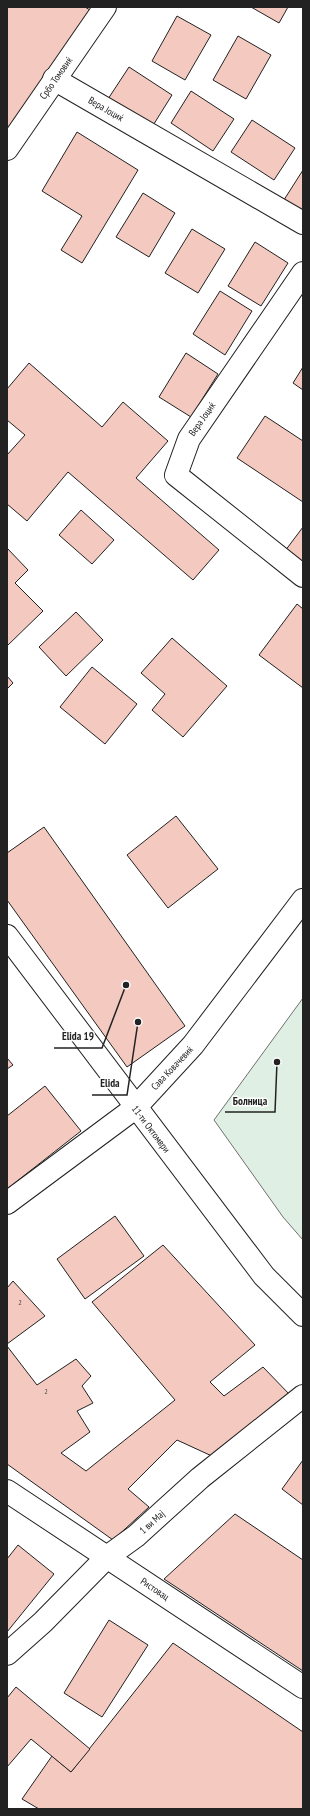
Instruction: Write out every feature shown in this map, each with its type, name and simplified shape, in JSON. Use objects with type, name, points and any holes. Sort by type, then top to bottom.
[{"type":"street","name":"Србо Томовиќ","points":[[7,149],[105,7]]},
{"type":"street","name":"Вера Јоциќ","points":[[54,79],[303,223]]},
{"type":"street","name":"Вера Јоциќ","points":[[303,273],[189,439],[176,474],[303,576]]},
{"type":"street","name":"Сава Ковачевиќ","points":[[7,1203],[135,1108],[193,1045],[303,900]]},
{"type":"street","name":"11-ти Октомври","points":[[7,936],[135,1108],[264,1276],[303,1315]]},
{"type":"street","name":"1 ви Мај","points":[[7,1654],[43,1622],[107,1557],[136,1536],[200,1478],[303,1396]]},
{"type":"street","name":"Ристовац","points":[[7,1491],[303,1687]]},
{"type":"green space","points":[[303,998],[303,1240],[283,1217],[214,1120]]},
{"type":"building","points":[[7,7],[85,7],[90,10],[7,131]]},
{"type":"building","points":[[251,7],[288,7],[279,23]]},
{"type":"building","points":[[177,16],[211,35],[185,80],[152,61]]},
{"type":"building","points":[[238,36],[271,55],[246,99],[213,80]]},
{"type":"building","points":[[129,67],[172,95],[152,127],[108,99]]},
{"type":"building","points":[[191,91],[234,119],[213,151],[171,123]]},
{"type":"building","points":[[252,120],[295,148],[274,180],[231,152]]},
{"type":"building","points":[[77,132],[138,170],[82,263],[61,250],[82,216],[42,191]]},
{"type":"building","points":[[303,170],[303,216],[282,203]]},
{"type":"building","points":[[143,193],[175,213],[149,257],[116,237]]},
{"type":"building","points":[[192,229],[225,249],[198,293],[165,273]]},
{"type":"building","points":[[255,242],[288,263],[261,306],[228,286]]},
{"type":"building","points":[[220,291],[252,311],[225,355],[193,334]]},
{"type":"building","points":[[186,353],[218,374],[191,417],[159,397]]},
{"type":"building","points":[[29,363],[102,427],[123,402],[168,441],[136,478],[219,550],[193,580],[68,472],[27,521],[7,504],[7,455],[25,435],[7,420],[7,389]]},
{"type":"building","points":[[303,367],[303,390],[293,383]]},
{"type":"building","points":[[265,416],[303,441],[303,502],[237,458]]},
{"type":"building","points":[[81,510],[114,540],[92,564],[59,535]]},
{"type":"building","points":[[303,527],[303,570],[282,555]]},
{"type":"building","points":[[7,548],[28,570],[15,583],[43,611],[7,646]]},
{"type":"building","points":[[297,604],[303,609],[303,688],[259,655]]},
{"type":"building","points":[[76,612],[103,640],[66,676],[39,647]]},
{"type":"building","points":[[172,638],[227,686],[183,737],[152,710],[165,694],[141,673]]},
{"type":"building","points":[[92,667],[137,704],[105,744],[60,707]]},
{"type":"building","points":[[7,676],[13,683],[7,689]]},
{"type":"building","points":[[176,816],[218,869],[168,908],[127,855]]},
{"type":"building","points":[[44,827],[185,1026],[127,1067],[7,900],[7,853]]},
{"type":"building","points":[[7,1058],[13,1065],[7,1069]]},
{"type":"building","points":[[45,1086],[81,1131],[7,1189],[7,1116]]},
{"type":"building","points":[[115,1216],[144,1256],[85,1299],[57,1259]]},
{"type":"building","points":[[163,1245],[255,1345],[210,1382],[224,1396],[263,1367],[291,1396],[214,1457],[177,1440],[128,1489],[149,1507],[113,1540],[7,1464],[7,1346],[37,1385],[76,1359],[91,1376],[82,1386],[93,1403],[77,1411],[90,1432],[61,1453],[86,1471],[175,1400],[92,1302]]},
{"type":"building","points":[[13,1281],[45,1316],[7,1344],[7,1288]]},
{"type":"building","points":[[303,1460],[303,1505],[282,1489]]},
{"type":"building","points":[[235,1514],[303,1560],[303,1671],[164,1579]]},
{"type":"building","points":[[18,1545],[54,1574],[7,1632],[7,1559]]},
{"type":"building","points":[[109,1620],[148,1645],[102,1717],[64,1693]]},
{"type":"building","points":[[173,1643],[303,1732],[303,1809],[39,1809],[22,1799],[52,1756],[71,1772]]},
{"type":"building","points":[[16,1687],[90,1749],[71,1772],[31,1739],[7,1767],[7,1698]]},
{"type":"place","name":"Elida 19","points":[[126,985]]},
{"type":"place","name":"Elida","points":[[138,1022]]},
{"type":"place","name":"Болница","points":[[277,1062]]}]
